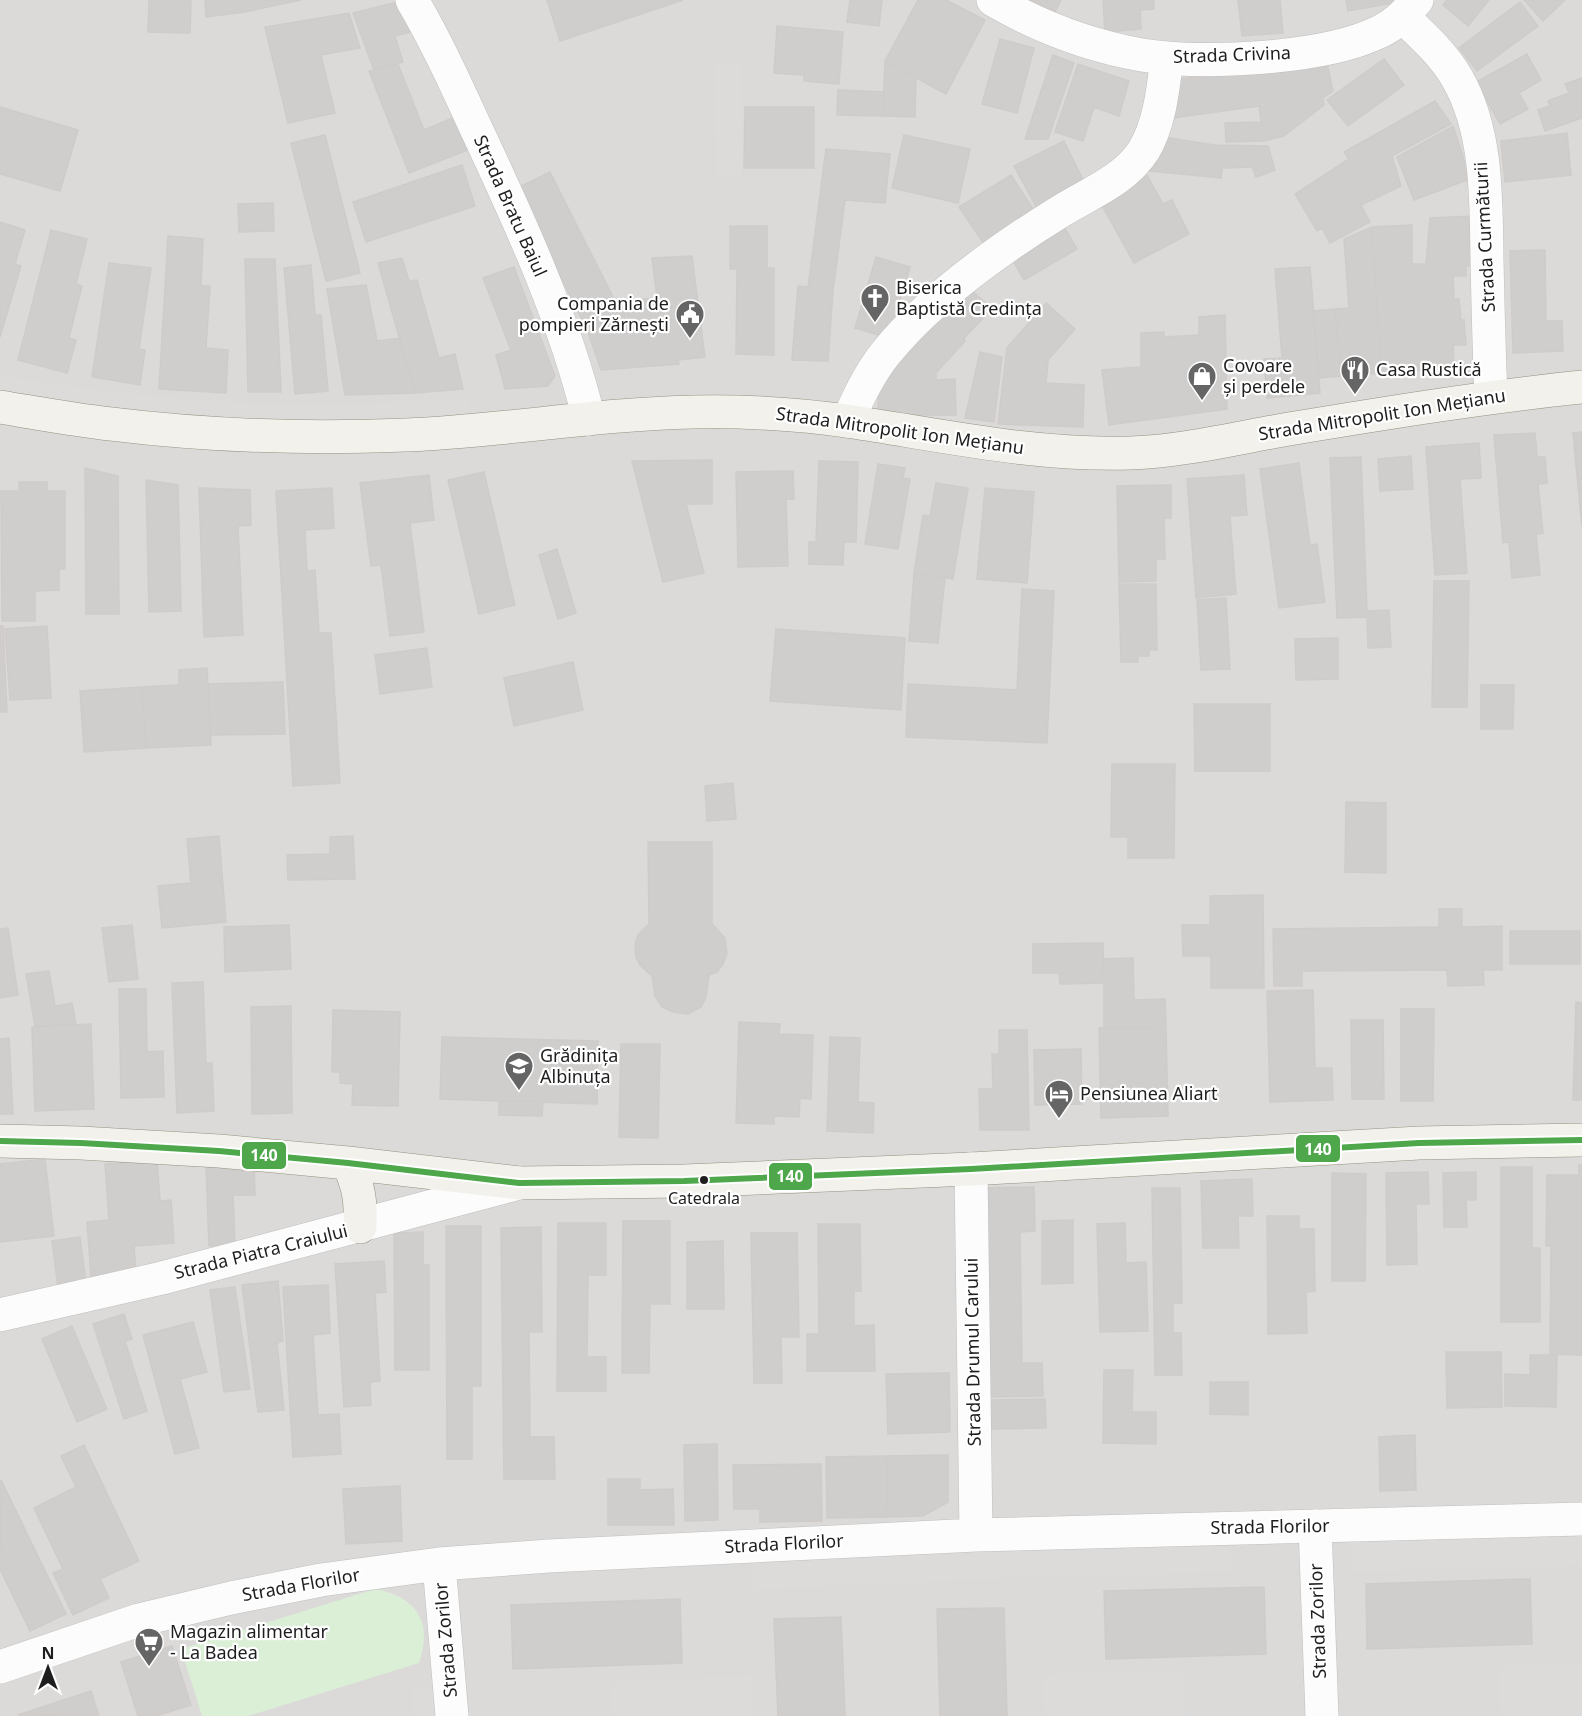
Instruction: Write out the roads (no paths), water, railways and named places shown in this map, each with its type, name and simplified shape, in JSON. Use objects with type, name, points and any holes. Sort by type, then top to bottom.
[{"type":"main road","name":"Strada Mitropolit Ion Mețianu","points":[[0,407],[110,424],[246,435],[327,437],[478,430],[655,413],[759,413],[848,421],[982,444],[1061,452],[1132,453],[1195,446],[1491,397],[1582,387]]},
{"type":"main road","points":[[0,1141],[153,1146],[348,1163],[519,1183],[684,1181],[971,1169],[1419,1143],[1582,1140]]},
{"type":"main road","points":[[348,1163],[359,1193],[360,1227]]},
{"type":"street","name":"Strada Bratu Baiul","points":[[412,0],[459,93],[561,322],[589,419]]},
{"type":"street","name":"Strada Crivina","points":[[993,0],[1053,28],[1098,45],[1141,55],[1195,60],[1298,53],[1364,39],[1381,32],[1410,9]]},
{"type":"street","name":"Strada Curmăturii","points":[[1410,9],[1458,80],[1473,115],[1486,197],[1491,397]]},
{"type":"street","points":[[848,421],[868,379],[885,354],[931,306],[1013,243],[1125,173],[1143,150],[1155,126],[1163,93],[1167,58]]},
{"type":"street","name":"Strada Drumul Carului","points":[[971,1169],[976,1535]]},
{"type":"street","name":"Strada Piatra Craiului","points":[[0,1315],[162,1278],[519,1183]]},
{"type":"street","name":"Strada Florilor","points":[[0,1667],[139,1620],[231,1598],[321,1580],[439,1564],[549,1556],[976,1535],[1582,1519]]},
{"type":"street","name":"Strada Zorilor","points":[[1314,1526],[1322,1716]]},
{"type":"street","name":"Strada Zorilor","points":[[439,1564],[452,1716]]},
{"type":"place","name":"Biserica Baptistă Credința","points":[[875,324]]},
{"type":"place","name":"Compania de pompieri Zărnești","points":[[690,340]]},
{"type":"place","name":"Casa Rustică","points":[[1355,396]]},
{"type":"place","name":"Covoare și perdele","points":[[1202,402]]},
{"type":"place","name":"Grădinița Albinuța","points":[[519,1092]]},
{"type":"place","name":"Pensiunea Aliart","points":[[1059,1120]]},
{"type":"place","name":"Catedrala","points":[[704,1180]]},
{"type":"place","name":"Magazin alimentar - La Badea","points":[[149,1668]]}]
